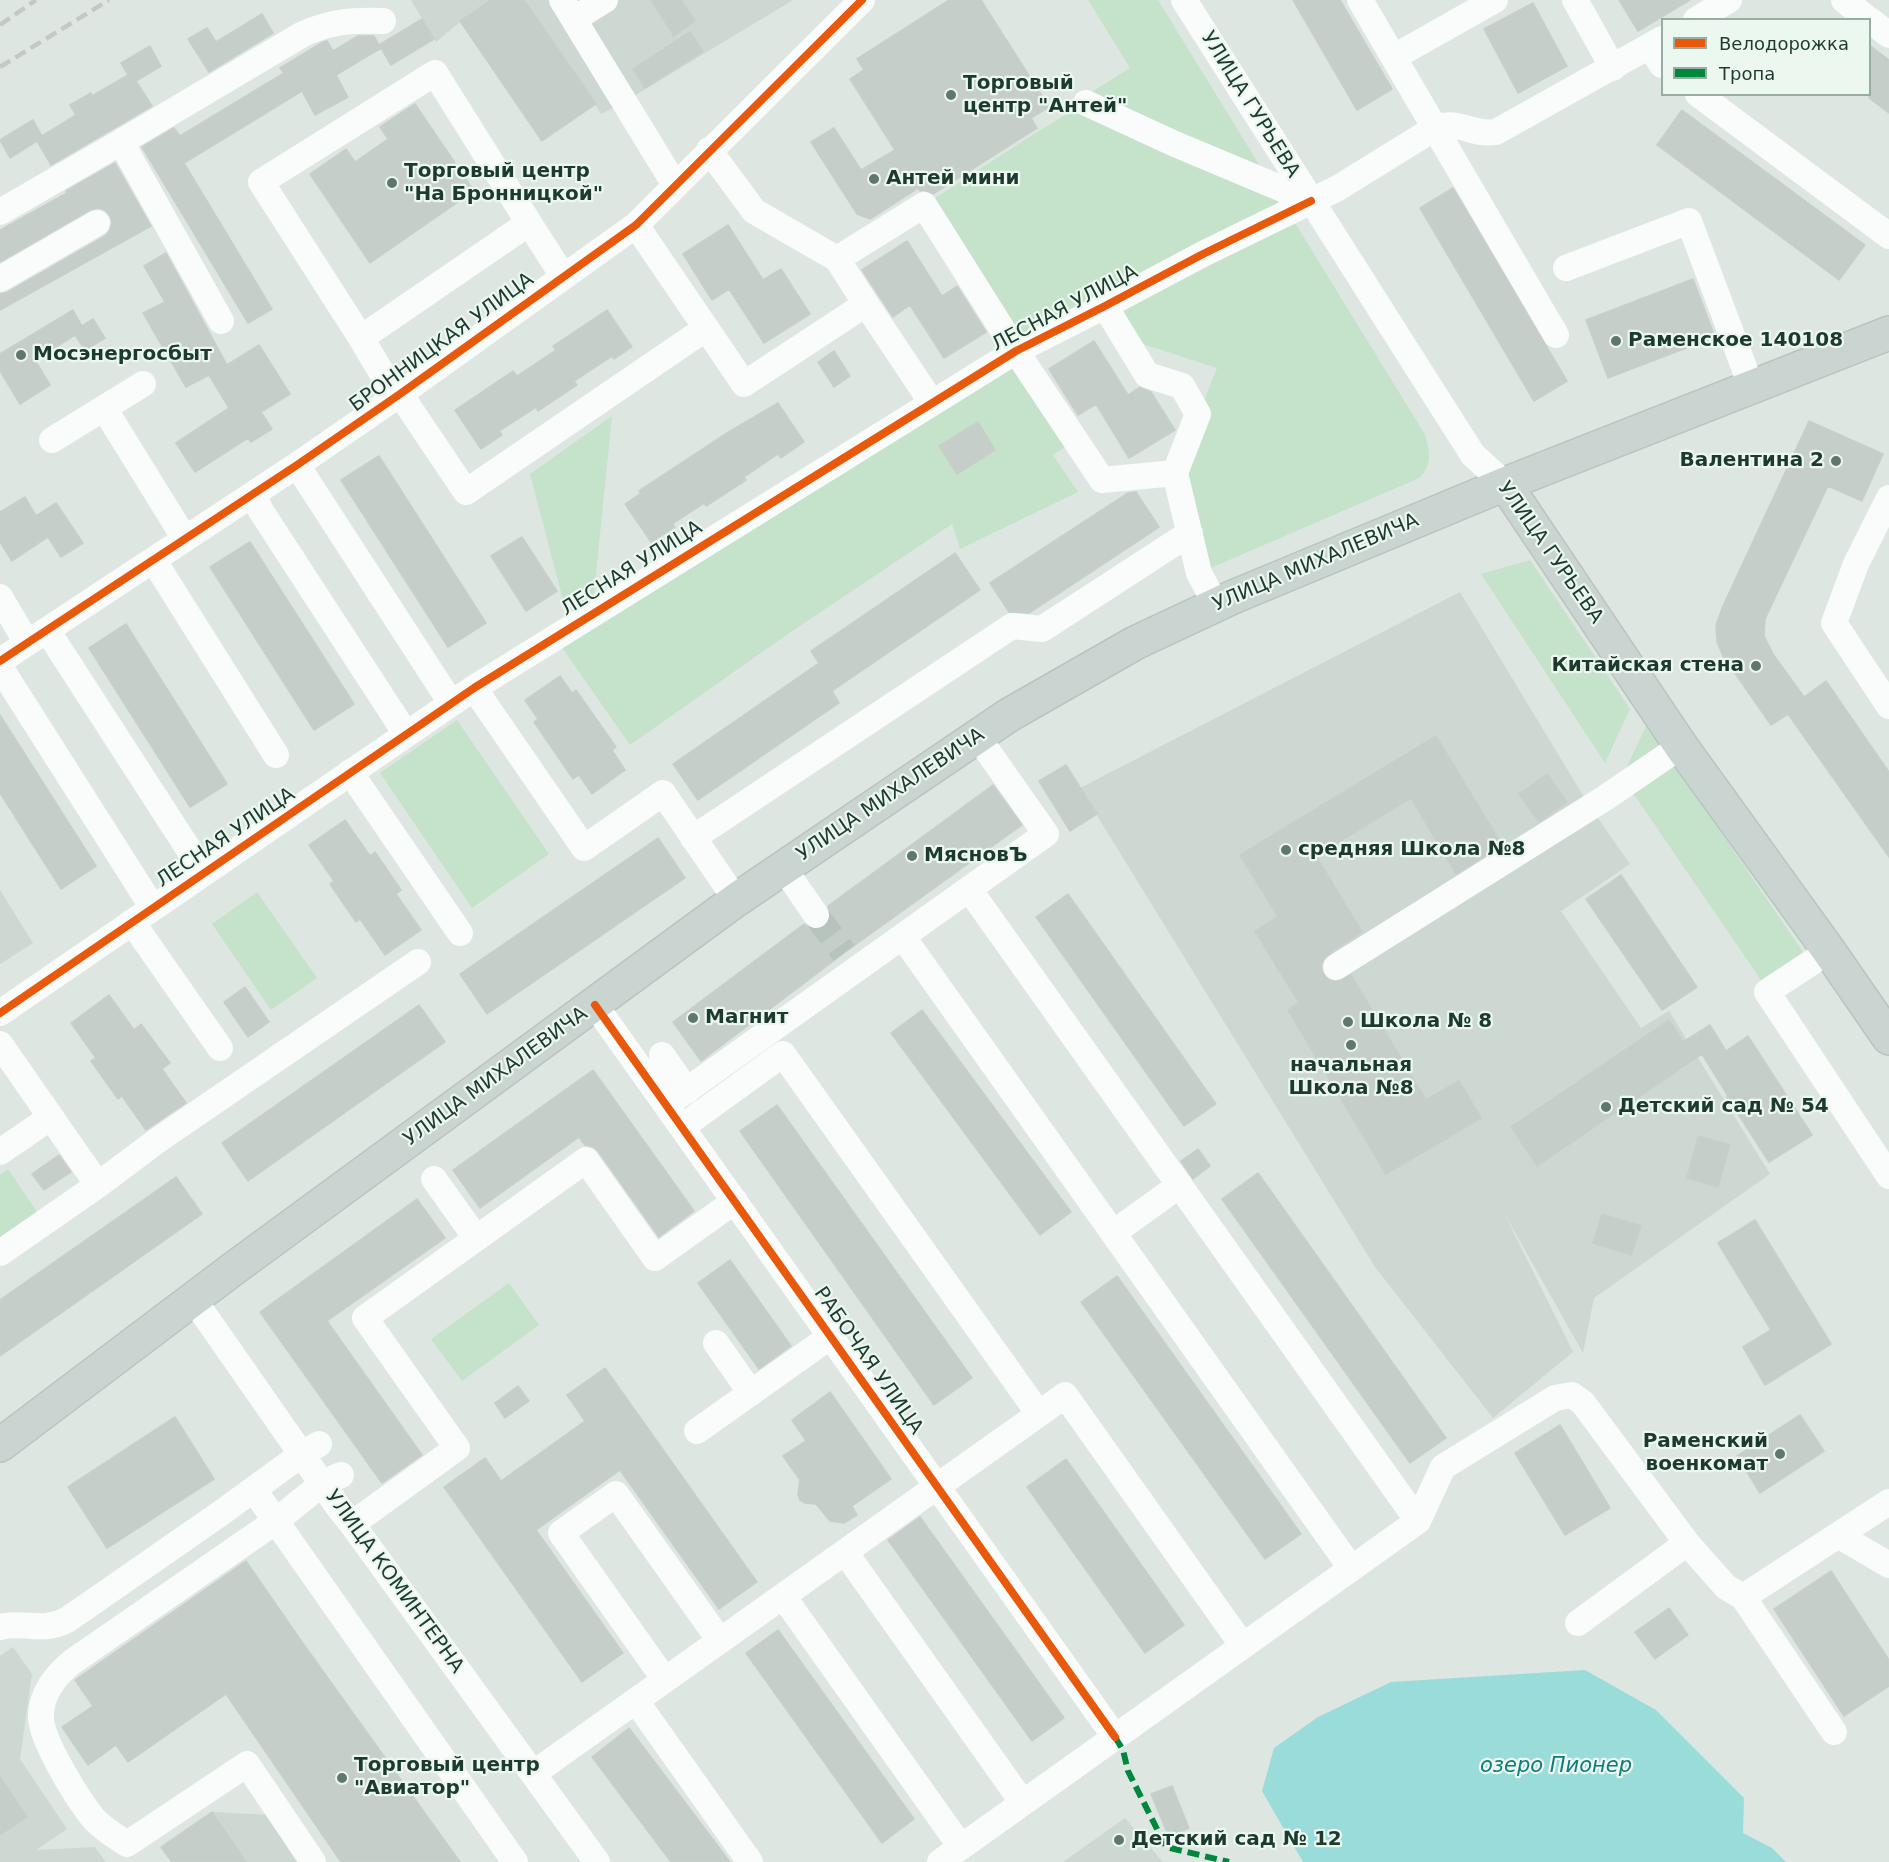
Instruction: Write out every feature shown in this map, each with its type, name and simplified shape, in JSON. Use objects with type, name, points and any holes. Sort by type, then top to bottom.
[{"type":"main road","name":"УЛИЦА МИХАЛЕВИЧА","points":[[3,1436],[194,1300],[736,900],[1009,715],[1135,643],[1216,605],[1505,484],[1889,333]]},
{"type":"main road","name":"УЛИЦА ГУРЬЕВА","points":[[1505,484],[1681,746],[1889,1038]]},
{"type":"street","points":[[605,0],[568,9],[675,185]]},
{"type":"street","name":"БРОННИЦКАЯ УЛИЦА","points":[[0,661],[297,465],[636,225],[862,0]]},
{"type":"street","name":"УЛИЦА ГУРЬЕВА","points":[[1184,0],[1473,455],[1505,484]]},
{"type":"street","points":[[1360,0],[1556,335]]},
{"type":"street","points":[[1394,57],[1496,0]]},
{"type":"street","points":[[1575,0],[1613,68]]},
{"type":"street","points":[[1699,18],[1729,0]]},
{"type":"street","points":[[1844,0],[1866,18]]},
{"type":"street","points":[[0,212],[280,46],[308,32],[333,23],[383,21]]},
{"type":"street","points":[[1871,22],[1889,35]]},
{"type":"street","points":[[1436,128],[1453,124],[1481,132],[1496,132],[1613,68],[1658,50]]},
{"type":"street","points":[[563,276],[435,73],[261,182],[398,395],[466,492],[705,329]]},
{"type":"street","points":[[1701,96],[1889,236]]},
{"type":"street","points":[[1086,103],[1175,144],[1311,201]]},
{"type":"street","name":"ЛЕСНАЯ УЛИЦА","points":[[0,1013],[451,703],[932,403],[1017,351],[1203,254],[1338,188],[1436,128]]},
{"type":"street","points":[[121,142],[221,321]]},
{"type":"street","points":[[709,150],[754,211],[837,259],[932,403]]},
{"type":"street","points":[[837,259],[924,205],[1102,480],[1175,473]]},
{"type":"street","points":[[1566,267],[1689,221],[1751,386]]},
{"type":"street","points":[[0,279],[97,222]]},
{"type":"street","points":[[362,338],[529,223]]},
{"type":"street","points":[[636,225],[744,384],[866,304]]},
{"type":"street","points":[[1105,306],[1147,375],[1182,386],[1198,414],[1175,473],[1198,573],[1216,605]]},
{"type":"street","points":[[52,440],[143,384]]},
{"type":"street","points":[[104,408],[185,540]]},
{"type":"street","points":[[297,465],[451,703]]},
{"type":"street","points":[[253,495],[261,511],[406,734]]},
{"type":"street","points":[[1889,498],[1856,564],[1834,622],[1889,706]]},
{"type":"street","points":[[693,838],[1012,626],[1042,630],[1190,533]]},
{"type":"street","points":[[154,561],[276,755]]},
{"type":"street","points":[[0,597],[37,636],[204,873]]},
{"type":"street","points":[[0,667],[220,1048]]},
{"type":"street","points":[[474,688],[584,848],[663,793],[736,900]]},
{"type":"street","points":[[662,1055],[677,1098],[850,961],[903,937],[1046,834],[977,736]]},
{"type":"street","points":[[1336,967],[1605,798],[1681,746]]},
{"type":"street","points":[[350,772],[460,933]]},
{"type":"street","points":[[783,867],[816,915]]},
{"type":"street","points":[[969,889],[1418,1521]]},
{"type":"street","points":[[903,937],[1351,1568]]},
{"type":"street","points":[[1829,951],[1767,992],[1889,1176]]},
{"type":"street","points":[[0,1253],[167,1134],[418,962]]},
{"type":"street","name":"РАБОЧАЯ УЛИЦА","points":[[595,1005],[677,1098],[681,1127],[1115,1737]]},
{"type":"street","points":[[0,1044],[98,1185]]},
{"type":"street","points":[[681,1127],[783,1054],[1039,1414]]},
{"type":"street","points":[[0,1152],[51,1117]]},
{"type":"street","points":[[352,1524],[457,1448],[365,1318],[586,1160],[655,1258],[735,1201]]},
{"type":"street","points":[[434,1179],[476,1238]]},
{"type":"street","points":[[1113,1233],[1180,1185]]},
{"type":"street","name":"УЛИЦА КОМИНТЕРНА","points":[[194,1300],[332,1479],[339,1508],[597,1862]]},
{"type":"street","points":[[698,1431],[831,1336]]},
{"type":"street","points":[[716,1343],[751,1393]]},
{"type":"street","points":[[534,1773],[1065,1395],[1243,1646]]},
{"type":"street","points":[[940,1862],[1418,1521],[1443,1467],[1554,1398],[1572,1395],[1583,1402],[1687,1543],[1726,1587],[1743,1597],[1834,1732]]},
{"type":"street","points":[[0,1627],[22,1624],[47,1628],[67,1620],[310,1449]]},
{"type":"street","points":[[313,1862],[247,1764],[127,1844],[100,1825],[87,1810],[46,1741],[40,1716],[46,1692],[54,1679],[72,1662],[276,1521],[332,1479]]},
{"type":"street","points":[[254,1490],[515,1862]]},
{"type":"street","points":[[665,1680],[561,1533],[616,1494],[720,1641]]},
{"type":"street","points":[[1743,1597],[1889,1502]]},
{"type":"street","points":[[1838,1535],[1889,1565]]},
{"type":"street","points":[[1578,1623],[1687,1543]]},
{"type":"street","points":[[845,1552],[1023,1803]]},
{"type":"street","points":[[783,1596],[962,1847]]},
{"type":"street","points":[[636,1701],[750,1862]]},
{"type":"shaded area","points":[[411,0],[793,0],[624,102],[601,114],[595,104],[542,141],[460,22],[436,42]]},
{"type":"shaded area","name":"Школа № 8","points":[[1460,592],[1590,807],[1630,864],[1561,911],[1641,1028],[1669,1011],[1770,1174],[1594,1298],[1583,1353],[1503,1211],[1573,1352],[1493,1418],[1375,1267],[1080,788]]},
{"type":"shaded area","points":[[0,890],[33,943],[0,964]]},
{"type":"shaded area","points":[[13,1647],[32,1674],[20,1759],[67,1829],[36,1850],[95,1847],[106,1862],[0,1862],[0,1656]]},
{"type":"shaded area","points":[[212,1812],[270,1815],[301,1862],[246,1862]]},
{"type":"shaded area","name":"Детский сад № 12","points":[[1125,1818],[1163,1862],[1063,1862]]},
{"type":"green space","points":[[1088,0],[1158,0],[1424,433],[1429,455],[1425,471],[1415,480],[1199,573],[1175,473],[1217,368],[1124,338],[1105,306],[1017,351],[1075,440],[1053,455],[1078,492],[960,549],[952,524],[785,636],[630,745],[554,636],[591,614],[563,600],[530,474],[612,416],[592,613],[1016,351],[924,205],[1085,103],[1082,98],[1130,68]],"holes":[[[978,422],[995,450],[957,474],[940,446]]]},
{"type":"green space","points":[[1530,560],[1630,709],[1605,763],[1481,574]]},
{"type":"green space","points":[[457,720],[549,854],[472,908],[380,773]]},
{"type":"green space","points":[[1647,724],[1662,750],[1622,777]]},
{"type":"green space","points":[[1675,765],[1803,952],[1761,980],[1633,793]]},
{"type":"green space","points":[[257,892],[317,978],[271,1010],[212,924]]},
{"type":"green space","points":[[8,1169],[37,1212],[0,1237],[0,1175]]},
{"type":"green space","points":[[509,1283],[539,1325],[462,1381],[431,1339]]},
{"type":"water","name":"озеро Пионер","points":[[1585,1670],[1656,1710],[1744,1798],[1743,1833],[1772,1848],[1786,1862],[1303,1862],[1262,1791],[1274,1748],[1318,1717],[1391,1682]]},
{"type":"building","points":[[491,0],[524,0],[596,104],[542,141],[460,21]]},
{"type":"building","points":[[651,0],[681,0],[695,21],[674,36]]},
{"type":"building","name":"Торговый центр \"Антей\"","points":[[949,0],[981,0],[1049,107],[1031,118],[1037,128],[933,194],[924,190],[920,191],[918,188],[870,219],[857,214],[811,142],[834,128],[861,170],[895,150],[850,79],[864,70],[857,59]]},
{"type":"building","points":[[1293,0],[1340,0],[1392,89],[1357,110]]},
{"type":"building","points":[[1619,0],[1690,0],[1638,31]]},
{"type":"building","points":[[1533,3],[1567,66],[1518,93],[1484,29]]},
{"type":"building","points":[[262,14],[273,33],[209,72],[188,39],[207,28],[216,42]]},
{"type":"building","points":[[422,19],[434,39],[391,65],[381,48],[336,75],[348,97],[315,115],[302,91],[184,163],[272,309],[248,323],[142,147],[174,128],[180,136],[284,73],[280,68],[323,42],[327,41],[333,51],[358,36],[374,36],[379,45]]},
{"type":"building","points":[[690,32],[703,51],[645,88],[633,69]]},
{"type":"building","points":[[150,46],[161,66],[136,81],[152,106],[51,165],[37,141],[10,158],[0,140],[33,120],[42,136],[76,115],[70,105],[91,93],[92,96],[128,75],[121,63]]},
{"type":"building","points":[[1871,46],[1889,60],[1889,113],[1869,98],[1871,96]]},
{"type":"building","name":"Торговый центр \"На Бронницкой\"","points":[[415,104],[474,191],[370,263],[310,174],[346,149],[355,162],[388,139],[380,127]]},
{"type":"building","points":[[1682,110],[1865,245],[1839,280],[1657,145]]},
{"type":"building","points":[[115,163],[151,226],[0,310],[0,294],[8,292],[105,236],[112,222],[105,210],[98,208],[90,210],[0,262],[0,230]]},
{"type":"building","points":[[1453,188],[1567,381],[1534,401],[1420,208]]},
{"type":"building","points":[[728,225],[763,280],[781,269],[810,314],[764,343],[729,289],[712,300],[683,254]]},
{"type":"building","points":[[907,241],[942,296],[957,286],[986,332],[944,358],[910,305],[893,317],[862,270]]},
{"type":"building","points":[[166,253],[227,365],[259,345],[290,394],[261,412],[272,429],[251,442],[248,438],[195,472],[176,443],[229,408],[209,375],[186,387],[143,313],[165,302],[144,266]]},
{"type":"building","points":[[1693,279],[1715,337],[1608,378],[1586,320]]},
{"type":"building","name":"Мосэнергосбыт","points":[[73,310],[82,326],[93,319],[105,338],[85,350],[75,335],[35,360],[50,385],[20,404],[0,371],[0,354]]},
{"type":"building","points":[[607,310],[632,347],[614,359],[612,356],[574,381],[577,385],[538,411],[536,407],[499,431],[502,435],[481,449],[455,410],[513,371],[517,376],[556,350],[553,346]]},
{"type":"building","points":[[1094,341],[1128,395],[1140,387],[1151,392],[1175,430],[1129,458],[1096,404],[1078,415],[1049,369]]},
{"type":"building","points":[[834,351],[850,376],[834,387],[818,362]]},
{"type":"building","points":[[778,403],[804,442],[781,458],[778,454],[744,477],[746,480],[706,506],[704,503],[672,524],[675,527],[651,542],[625,504],[641,493],[639,491],[727,433]]},
{"type":"building","name":"Китайская стена","points":[[1809,421],[1883,454],[1862,501],[1828,486],[1765,619],[1764,636],[1773,654],[1804,697],[1826,681],[1889,772],[1889,857],[1788,714],[1771,725],[1723,656],[1717,642],[1716,625],[1723,606]]},
{"type":"building","points":[[978,422],[995,450],[957,474],[939,446]]},
{"type":"building","points":[[379,456],[486,623],[448,647],[341,480]]},
{"type":"building","points":[[1136,492],[1159,527],[1029,613],[1009,612],[990,583],[1128,493]]},
{"type":"building","points":[[25,497],[36,516],[56,503],[83,543],[61,557],[48,537],[12,561],[0,542],[0,512]]},
{"type":"building","points":[[522,537],[557,591],[526,611],[491,556]]},
{"type":"building","points":[[250,542],[354,704],[314,730],[210,567]]},
{"type":"building","points":[[955,553],[980,590],[832,691],[839,703],[698,800],[673,764],[819,663],[811,651]]},
{"type":"building","points":[[126,624],[227,784],[190,807],[89,648]]},
{"type":"building","points":[[560,676],[572,693],[576,690],[616,747],[612,750],[625,770],[592,794],[579,775],[573,779],[534,722],[538,719],[525,700]]},
{"type":"building","points":[[0,715],[96,866],[61,889],[0,793]]},
{"type":"building","points":[[1436,736],[1502,845],[1456,874],[1411,798],[1316,856],[1362,932],[1335,949],[1323,960],[1321,967],[1324,975],[1336,982],[1351,975],[1426,1100],[1459,1081],[1481,1118],[1386,1174],[1288,1010],[1299,1003],[1255,931],[1278,917],[1240,855]]},
{"type":"building","points":[[1066,765],[1097,814],[1070,831],[1039,781]]},
{"type":"building","points":[[1547,774],[1567,802],[1539,822],[1519,794]]},
{"type":"building","points":[[993,785],[1022,825],[844,953],[701,1061],[673,1022],[804,924],[810,929],[817,930],[825,927],[830,921],[831,914],[828,906]]},
{"type":"building","points":[[345,820],[370,856],[375,852],[401,890],[396,894],[421,930],[385,955],[360,919],[356,922],[330,884],[334,881],[309,845]]},
{"type":"building","points":[[658,838],[685,878],[487,1014],[460,974]]},
{"type":"building","points":[[1621,875],[1697,987],[1662,1010],[1586,899]]},
{"type":"building","points":[[1068,894],[1216,1104],[1184,1126],[1036,917]]},
{"type":"building","points":[[245,987],[269,1022],[248,1037],[224,1002]]},
{"type":"building","points":[[109,995],[134,1030],[141,1024],[170,1063],[162,1069],[186,1103],[146,1130],[122,1096],[118,1099],[91,1061],[96,1058],[71,1023]]},
{"type":"building","points":[[419,1005],[445,1042],[248,1181],[222,1143]]},
{"type":"building","points":[[922,1010],[1071,1212],[1040,1235],[891,1033]]},
{"type":"building","points":[[1669,1020],[1683,1042],[1710,1025],[1726,1051],[1748,1036],[1812,1135],[1769,1162],[1702,1054],[1537,1166],[1511,1127]]},
{"type":"building","points":[[593,1070],[694,1211],[659,1237],[598,1151],[585,1145],[579,1137],[480,1208],[453,1170]]},
{"type":"building","points":[[777,1105],[972,1378],[934,1405],[740,1131]]},
{"type":"building","points":[[1698,1136],[1730,1145],[1718,1187],[1687,1178]]},
{"type":"building","points":[[1198,1149],[1210,1166],[1193,1179],[1181,1161]]},
{"type":"building","points":[[59,1155],[71,1172],[44,1190],[32,1174]]},
{"type":"building","points":[[1258,1173],[1446,1438],[1410,1463],[1222,1199]]},
{"type":"building","points":[[176,1177],[202,1214],[0,1356],[0,1300]]},
{"type":"building","points":[[417,1199],[445,1238],[327,1321],[422,1455],[382,1483],[260,1312]]},
{"type":"building","points":[[1602,1214],[1641,1226],[1631,1255],[1593,1243]]},
{"type":"building","points":[[1755,1220],[1831,1344],[1765,1385],[1743,1347],[1771,1330],[1718,1243]]},
{"type":"building","points":[[730,1260],[791,1346],[759,1369],[698,1283]]},
{"type":"building","points":[[1117,1276],[1301,1534],[1265,1559],[1081,1302]]},
{"type":"building","points":[[605,1368],[757,1582],[719,1609],[620,1470],[536,1530],[623,1653],[582,1682],[444,1487],[485,1458],[501,1481],[585,1421],[567,1395]]},
{"type":"building","points":[[518,1386],[529,1401],[505,1418],[495,1403]]},
{"type":"building","points":[[830,1392],[891,1479],[852,1506],[857,1515],[844,1523],[830,1521],[816,1504],[800,1500],[798,1495],[800,1480],[783,1456],[806,1441],[792,1420]]},
{"type":"building","name":"Раменский военкомат","points":[[1800,1415],[1824,1451],[1760,1493],[1737,1456]]},
{"type":"building","points":[[175,1417],[214,1479],[107,1548],[68,1487]]},
{"type":"building","points":[[1560,1425],[1610,1508],[1565,1535],[1515,1453]]},
{"type":"building","points":[[1066,1459],[1184,1625],[1145,1653],[1027,1487]]},
{"type":"building","points":[[920,1517],[1064,1718],[1032,1741],[888,1540]]},
{"type":"building","points":[[246,1561],[460,1862],[341,1862],[226,1694],[128,1762],[116,1745],[88,1765],[62,1727],[93,1706],[75,1680]]},
{"type":"building","points":[[1831,1571],[1889,1660],[1889,1686],[1844,1716],[1774,1609]]},
{"type":"building","points":[[1669,1608],[1688,1635],[1655,1659],[1635,1632]]},
{"type":"building","points":[[778,1630],[914,1819],[882,1843],[746,1653]]},
{"type":"building","points":[[629,1728],[730,1862],[671,1862],[592,1757]]},
{"type":"building","points":[[0,1777],[27,1817],[0,1835]]},
{"type":"building","points":[[1172,1786],[1189,1828],[1169,1837],[1151,1794]]},
{"type":"building","points":[[212,1812],[246,1862],[172,1862],[161,1847]]},
{"type":"tunnel","points":[[816,915],[844,953]]},
{"type":"railway","points":[[0,25],[36,0]]},
{"type":"railway","points":[[0,67],[109,0]]},
{"type":"marked path","points":[[1115,1737],[1123,1750],[1128,1771],[1166,1847],[1229,1862]]},
{"type":"cycle path","points":[[0,661],[297,465],[636,225],[862,0]]},
{"type":"cycle path","points":[[0,1013],[474,688],[1016,351],[1311,201]]},
{"type":"cycle path","points":[[595,1005],[1115,1737]]},
{"type":"place","name":"Торговый центр \"Антей\"","points":[[951,95]]},
{"type":"place","name":"Антей мини","points":[[874,179]]},
{"type":"place","name":"Торговый центр \"На Бронницкой\"","points":[[392,183]]},
{"type":"place","name":"Раменское 140108","points":[[1616,341]]},
{"type":"place","name":"Мосэнергосбыт","points":[[21,355]]},
{"type":"place","name":"Валентина 2","points":[[1836,461]]},
{"type":"place","name":"Китайская стена","points":[[1756,666]]},
{"type":"place","name":"средняя Школа №8","points":[[1286,850]]},
{"type":"place","name":"МясновЪ","points":[[912,856]]},
{"type":"place","name":"Магнит","points":[[693,1018]]},
{"type":"place","name":"Школа № 8","points":[[1348,1022]]},
{"type":"place","name":"начальная Школа №8","points":[[1351,1045]]},
{"type":"place","name":"Детский сад № 54","points":[[1606,1107]]},
{"type":"place","name":"Раменский военкомат","points":[[1780,1454]]},
{"type":"place","name":"Торговый центр \"Авиатор\"","points":[[342,1778]]},
{"type":"place","name":"Детский сад № 12","points":[[1119,1840]]}]
